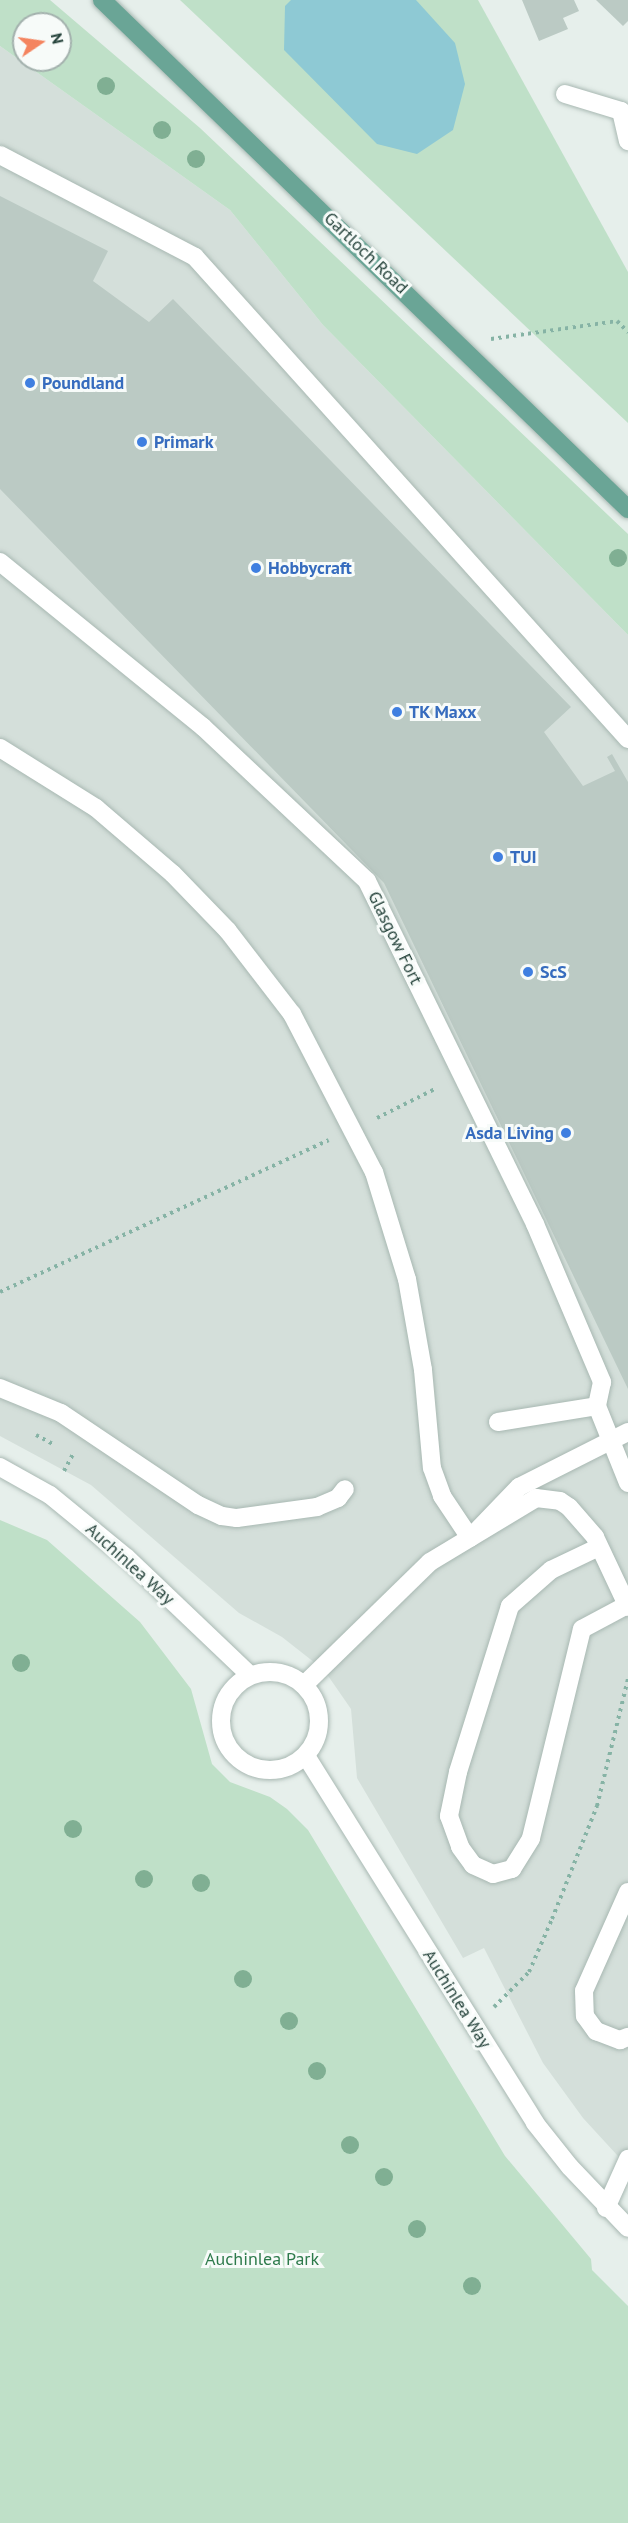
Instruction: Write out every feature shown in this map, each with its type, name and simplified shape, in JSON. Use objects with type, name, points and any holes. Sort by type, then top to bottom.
[{"type":"main road","name":"Gartloch Road","points":[[102,0],[461,343],[628,509]]},
{"type":"street","points":[[565,94],[625,107],[628,141]]},
{"type":"street","points":[[0,156],[195,257],[628,739]]},
{"type":"street","name":"Glasgow Fort","points":[[0,562],[203,727],[367,881],[535,1224],[602,1382],[597,1406],[609,1442],[628,1483]]},
{"type":"street","points":[[0,748],[96,808],[173,874],[228,931],[292,1014],[374,1172],[407,1279],[423,1370],[432,1468],[442,1496],[471,1538]]},
{"type":"street","points":[[0,1388],[61,1413],[198,1504],[222,1516],[237,1518],[317,1507],[338,1498],[345,1489]]},
{"type":"street","points":[[498,1422],[597,1406]]},
{"type":"street","points":[[471,1538],[519,1486],[628,1432]]},
{"type":"street","name":"Auchinlea Way","points":[[0,1467],[50,1495],[127,1558],[250,1675]]},
{"type":"street","points":[[304,1685],[430,1562],[536,1498],[560,1501],[569,1507],[599,1546],[628,1606],[582,1629],[531,1838],[512,1869],[493,1874],[472,1865],[460,1847],[449,1816],[458,1772],[510,1606],[551,1570],[599,1546]]},
{"type":"street","points":[[279,1672],[304,1685],[315,1701],[320,1720],[316,1739],[306,1756],[291,1766],[266,1770],[241,1762],[229,1750],[220,1716],[225,1699],[236,1685],[250,1675],[279,1672]]},
{"type":"street","name":"Auchinlea Way","points":[[306,1756],[534,2123],[606,2208],[628,2228]]},
{"type":"street","points":[[628,1892],[584,1991],[585,2016],[596,2031],[620,2040],[628,2037]]},
{"type":"street","points":[[606,2208],[628,2159]]},
{"type":"path","points":[[461,343],[617,321],[628,332]]},
{"type":"path","points":[[0,1292],[462,1075]]},
{"type":"path","points":[[31,1433],[73,1454],[50,1495]]},
{"type":"path","points":[[474,2027],[529,1972],[597,1806],[628,1679]]},
{"type":"shaded area","points":[[0,46],[12,55],[12,72],[36,72],[230,210],[323,325],[628,635],[628,2167],[583,2118],[543,2063],[484,1948],[463,1958],[357,1778],[351,1709],[324,1670],[282,1637],[239,1613],[91,1485],[0,1436]]},
{"type":"green space","points":[[0,0],[50,0],[64,12],[12,12],[12,55],[0,46]]},
{"type":"green space","points":[[180,0],[478,0],[628,272],[628,423]]},
{"type":"green space","points":[[72,19],[200,128],[628,534],[628,635],[323,325],[230,210],[36,72],[72,72]]},
{"type":"green space","name":"Auchinlea Park","points":[[0,1520],[47,1540],[140,1622],[191,1689],[212,1764],[230,1782],[270,1797],[287,1809],[308,1830],[505,2156],[591,2259],[592,2270],[628,2306],[628,2523],[0,2523]]},
{"type":"water","points":[[291,0],[416,0],[455,43],[465,84],[453,130],[417,154],[377,144],[284,50],[285,6]]},
{"type":"building","points":[[522,0],[574,0],[579,11],[563,18],[568,29],[539,41]]},
{"type":"building","points":[[596,0],[628,0],[628,21],[623,26]]},
{"type":"building","points":[[0,196],[108,251],[93,281],[149,322],[173,299],[571,707],[544,732],[583,786],[615,771],[607,757],[612,754],[628,782],[628,1389],[384,883],[0,489]]},
{"type":"place","name":"Poundland","points":[[30,383]]},
{"type":"place","name":"Primark","points":[[142,442]]},
{"type":"place","name":"Hobbycraft","points":[[256,568]]},
{"type":"place","name":"TK Maxx","points":[[397,712]]},
{"type":"place","name":"TUI","points":[[498,857]]},
{"type":"place","name":"ScS","points":[[528,972]]},
{"type":"place","name":"Asda Living","points":[[566,1133]]}]
